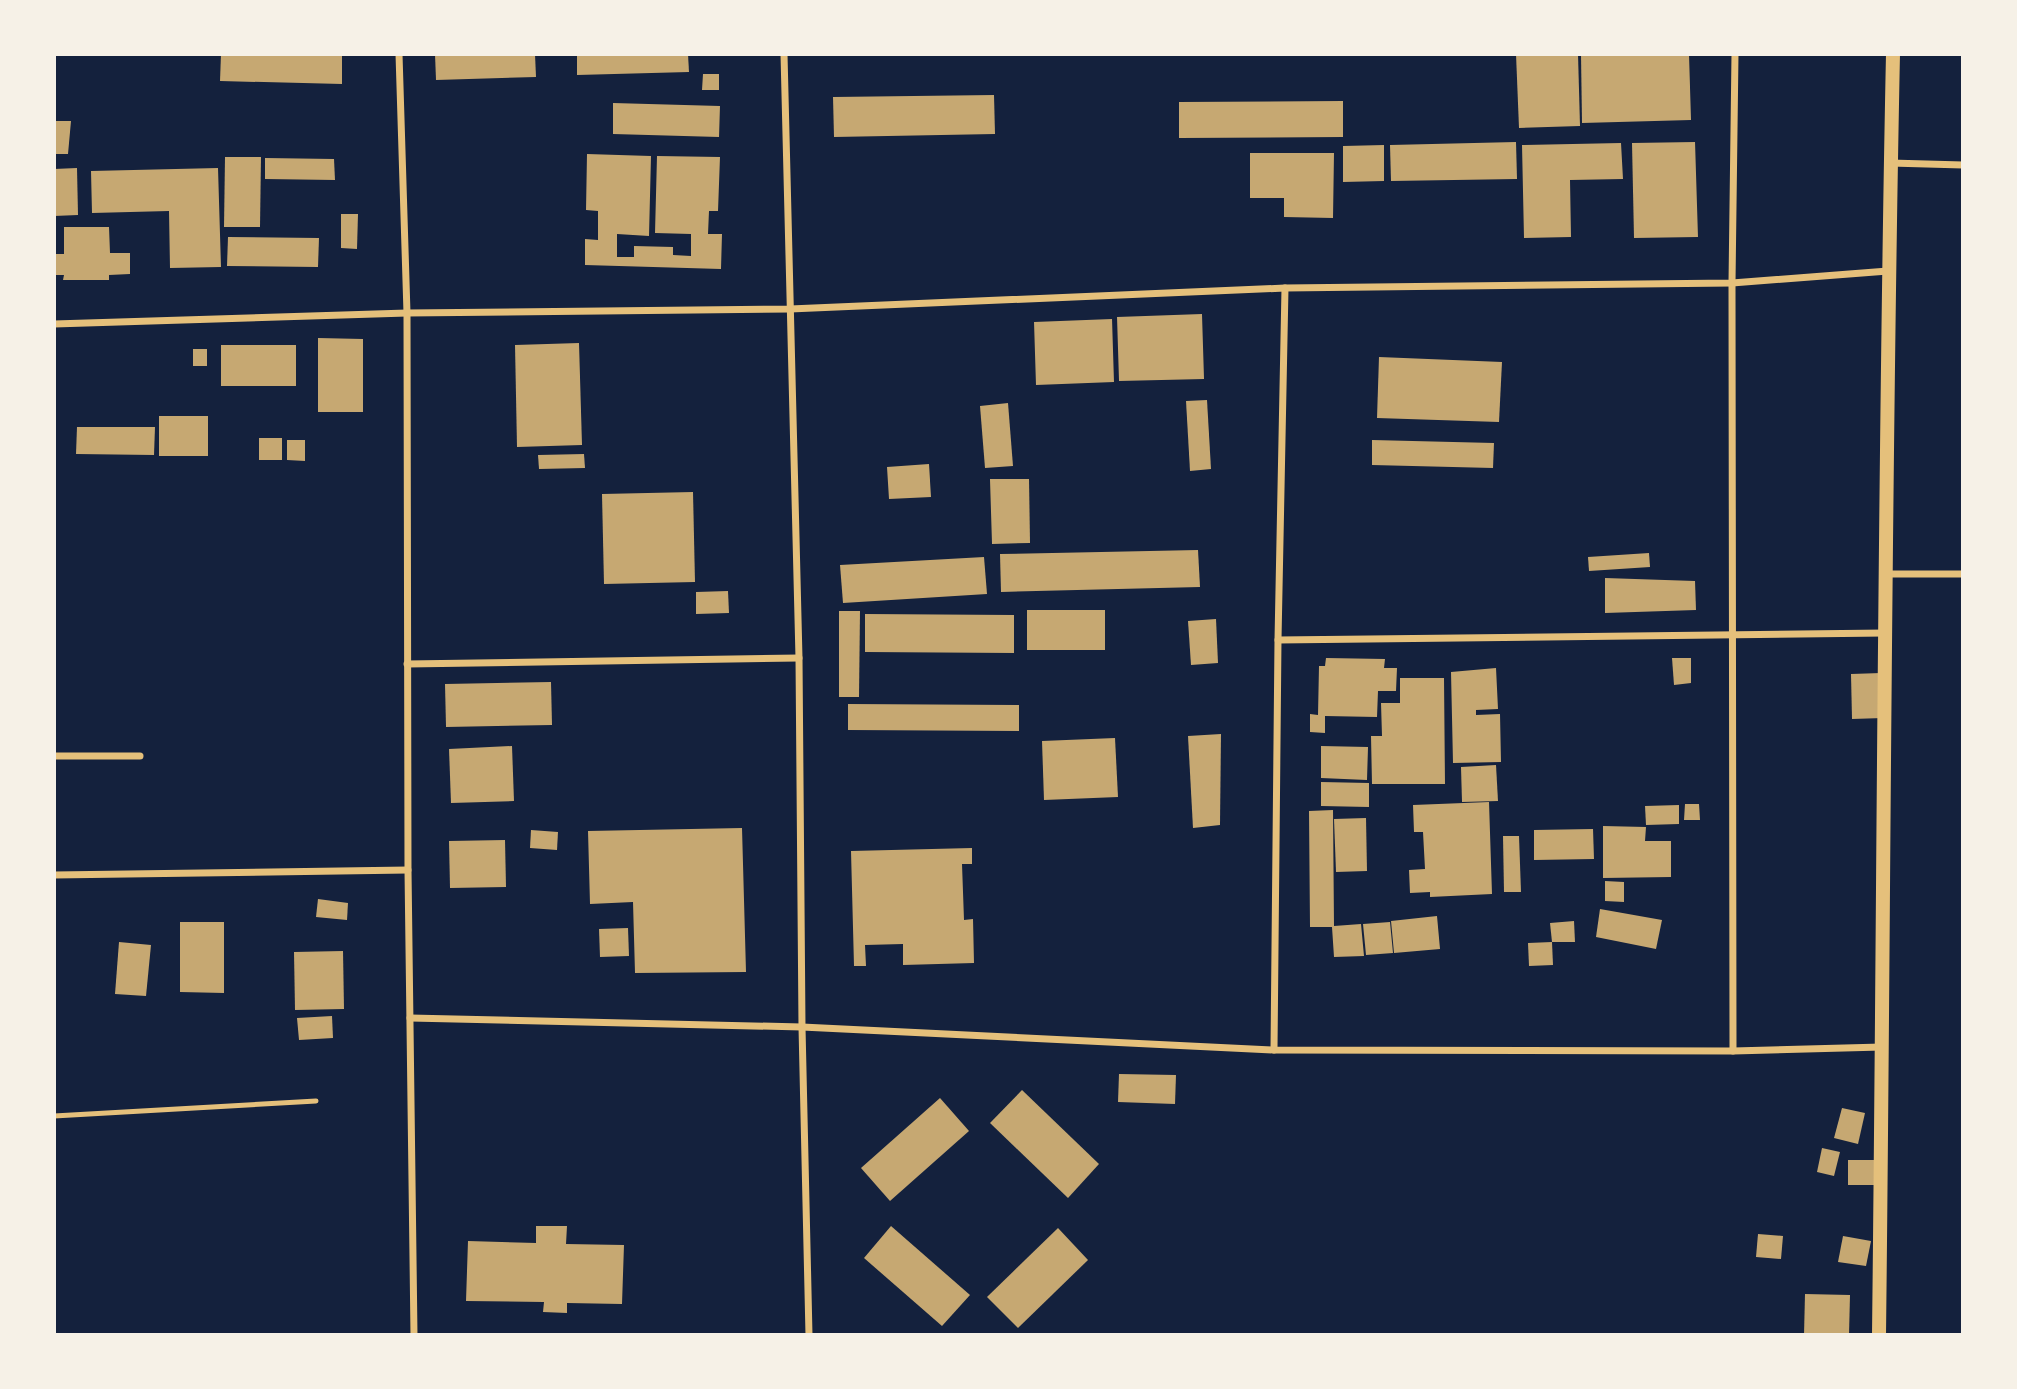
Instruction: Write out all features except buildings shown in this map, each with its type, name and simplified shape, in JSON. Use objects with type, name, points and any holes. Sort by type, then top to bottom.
[{"type":"main road","points":[[1879,1335],[1888,271],[1893,54]]},
{"type":"street","points":[[399,54],[407,313],[408,870],[414,1335]]},
{"type":"street","points":[[784,54],[799,658],[802,1027],[809,1335]]},
{"type":"street","points":[[1733,1051],[1732,283],[1735,54]]},
{"type":"street","points":[[1891,163],[1963,165]]},
{"type":"street","points":[[54,324],[407,313],[790,309],[1285,288],[1732,283],[1888,271]]},
{"type":"street","points":[[1274,1050],[1285,288]]},
{"type":"street","points":[[1887,574],[1963,574]]},
{"type":"street","points":[[1278,640],[1885,633]]},
{"type":"street","points":[[407,664],[799,658]]},
{"type":"street","points":[[54,756],[140,756]]},
{"type":"street","points":[[54,876],[408,870]]},
{"type":"street","points":[[410,1018],[802,1027],[1274,1050],[1733,1051],[1882,1047]]},
{"type":"lane","points":[[54,1116],[316,1101]]}]
